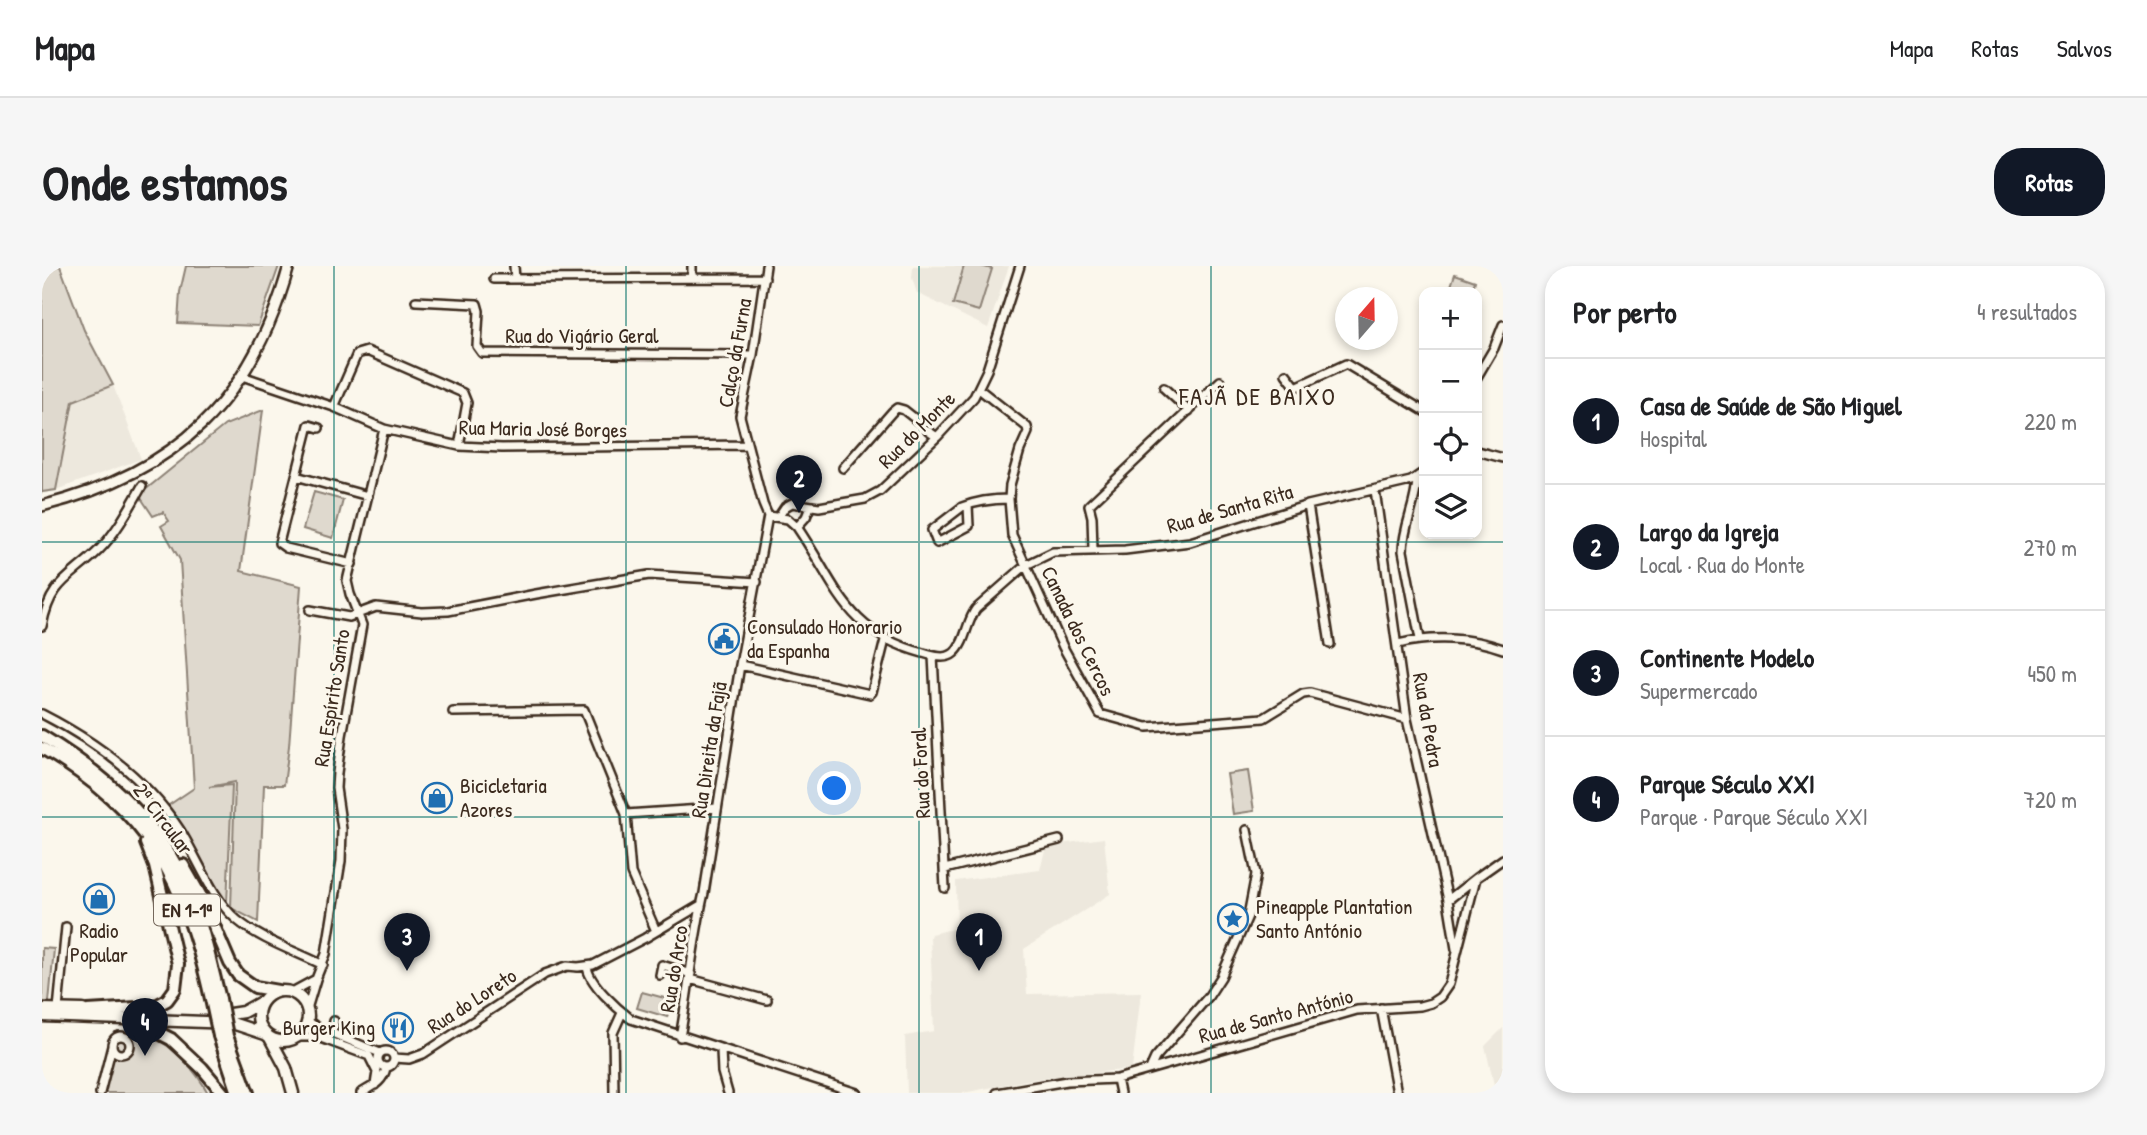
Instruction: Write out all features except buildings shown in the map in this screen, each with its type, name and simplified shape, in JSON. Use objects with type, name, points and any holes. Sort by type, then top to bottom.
[{"type":"highway","name":"2ª Circular","points":[[42,736],[107,780],[145,820],[166,849],[183,878],[196,909],[215,999]]},
{"type":"highway","name":"2ª Circular","points":[[42,748],[80,771],[101,788],[142,830],[175,883],[188,912],[215,999]]},
{"type":"highway","points":[[88,1011],[154,1007],[167,1000],[174,989],[178,964],[155,866],[142,830]]},
{"type":"highway","points":[[166,849],[178,857],[194,882],[238,975],[250,985],[278,991]]},
{"type":"highway","name":"EN 1-1ª","points":[[215,999],[238,1093]]},
{"type":"highway","points":[[129,1018],[170,1039],[202,1068],[223,1093]]},
{"type":"highway","name":"EN 1-1ª","points":[[223,1036],[248,1093]]},
{"type":"main road","points":[[42,1009],[230,1015],[243,1012],[278,991],[292,992],[302,999],[307,1009],[308,1021],[295,1038],[286,1068]]},
{"type":"main road","points":[[262,1001],[258,1015],[261,1028],[286,1068],[293,1093]]},
{"type":"main road","points":[[42,1016],[232,1023],[277,1041],[295,1038]]},
{"type":"street","points":[[42,506],[98,490],[130,476],[162,458],[215,412],[260,346],[289,266]]},
{"type":"street","points":[[514,266],[515,279]]},
{"type":"street","points":[[692,266],[692,277]]},
{"type":"street","name":"Calço da Furna","points":[[766,266],[753,355],[740,412],[746,445],[768,516]]},
{"type":"street","name":"Rua do Monte","points":[[779,516],[785,507],[792,503],[810,507],[865,499],[880,491],[966,407],[979,389],[1020,266]]},
{"type":"street","points":[[494,279],[765,278]]},
{"type":"street","name":"Rua do Vigário Geral","points":[[416,301],[477,304],[477,346],[482,353],[753,355]]},
{"type":"street","points":[[1482,368],[1503,325]]},
{"type":"street","points":[[334,407],[357,354],[367,351],[463,393],[467,403],[458,446]]},
{"type":"street","points":[[1286,374],[1296,387],[1346,364],[1419,408]]},
{"type":"street","name":"Rua Maria José Borges","points":[[242,376],[334,407],[384,429],[458,446],[502,448],[746,445]]},
{"type":"street","points":[[1093,550],[1089,505],[1220,382]]},
{"type":"street","points":[[1164,388],[1189,411]]},
{"type":"street","name":"Canada dos Cercos","points":[[979,389],[1028,430],[1014,467],[1009,499],[1012,536],[1063,648],[1103,716],[1147,727],[1264,718],[1303,694],[1310,693],[1407,719]]},
{"type":"street","points":[[843,468],[897,408],[918,421]]},
{"type":"street","points":[[319,428],[309,425],[279,543],[285,548],[352,564]]},
{"type":"street","points":[[310,610],[349,617],[358,614],[347,581],[384,429]]},
{"type":"street","points":[[928,430],[937,437]]},
{"type":"street","points":[[1482,452],[1503,458]]},
{"type":"street","points":[[296,476],[368,496]]},
{"type":"street","name":"Rua de Santa Rita","points":[[933,656],[945,657],[955,652],[976,609],[1026,565],[1053,552],[1125,550],[1190,542],[1308,505],[1376,491],[1419,476]]},
{"type":"street","points":[[1417,478],[1403,551],[1420,639]]},
{"type":"street","points":[[42,626],[48,600],[55,588],[100,549],[142,486]]},
{"type":"street","name":"Rua da Pedra","points":[[1376,491],[1407,719],[1448,900],[1456,953]]},
{"type":"street","points":[[968,505],[969,526],[937,543],[932,530],[968,505],[1009,499]]},
{"type":"street","points":[[1308,505],[1330,644]]},
{"type":"street","points":[[797,527],[810,507]]},
{"type":"street","points":[[768,516],[779,516],[797,527],[854,616],[885,640],[933,656]]},
{"type":"street","name":"Rua Direita da Fajã","points":[[699,905],[704,893],[740,665],[768,516]]},
{"type":"street","name":"Rua Espírito Santo","points":[[307,1009],[323,965],[341,861],[342,829],[337,773],[362,632],[358,614],[376,607],[410,611],[448,611],[638,576],[757,582]]},
{"type":"street","points":[[1398,644],[1420,639],[1480,642],[1503,649]]},
{"type":"street","points":[[740,665],[870,694],[885,640]]},
{"type":"street","name":"Rua do Foral","points":[[933,656],[945,888]]},
{"type":"street","points":[[453,712],[584,710],[625,814],[631,873],[656,931]]},
{"type":"street","points":[[42,714],[109,753],[146,787],[178,828],[218,895],[236,919],[323,965]]},
{"type":"street","points":[[625,814],[718,808]]},
{"type":"street","points":[[1150,1069],[1155,1058],[1208,997],[1221,977],[1248,916],[1256,874],[1247,830]]},
{"type":"street","points":[[944,869],[1059,839]]},
{"type":"street","points":[[1448,900],[1503,859]]},
{"type":"street","points":[[1456,953],[1476,878]]},
{"type":"street","points":[[699,905],[656,931],[587,966],[590,977],[622,1013],[640,1023],[857,1093]]},
{"type":"street","name":"Rua do Arco","points":[[680,1037],[700,916],[699,905]]},
{"type":"street","points":[[58,1009],[66,927]]},
{"type":"street","name":"Rua de Santo António","points":[[997,1093],[1067,1081],[1117,1079],[1357,1010],[1431,1003],[1440,998],[1449,984],[1456,953]]},
{"type":"street","points":[[660,975],[662,965],[766,1000]]},
{"type":"street","name":"Rua do Loreto","points":[[394,1058],[409,1059],[423,1054],[545,974],[567,966],[587,966]]},
{"type":"street","points":[[292,992],[316,979]]},
{"type":"street","points":[[1381,1008],[1396,1093]]},
{"type":"street","points":[[614,1093],[613,1033],[622,1013]]},
{"type":"street","points":[[308,1021],[375,1056],[379,1065],[386,1068]]},
{"type":"street","points":[[332,1033],[334,1021]]},
{"type":"street","points":[[100,1093],[113,1045],[118,1037],[129,1040],[128,1050],[109,1061]]},
{"type":"street","points":[[295,1038],[318,1037],[375,1056],[389,1051],[394,1058],[393,1063],[386,1068],[384,1076],[375,1085],[361,1093]]},
{"type":"street","points":[[113,1045],[118,1054]]},
{"type":"street","points":[[721,1050],[722,1072],[729,1093]]},
{"type":"street","points":[[375,1056],[375,1085]]},
{"type":"street","points":[[1117,1079],[1120,1093]]},
{"type":"shaded area","points":[[42,266],[60,266],[84,330],[113,385],[73,401],[56,490],[42,492]]},
{"type":"shaded area","points":[[186,266],[279,266],[258,326],[178,323],[180,292]]},
{"type":"shaded area","points":[[913,266],[1009,266],[988,328],[917,293],[912,278]]},
{"type":"shaded area","points":[[964,266],[992,269],[979,311],[953,304]]},
{"type":"shaded area","points":[[1455,274],[1475,281],[1473,287],[1451,287]]},
{"type":"shaded area","points":[[113,385],[141,459],[56,490],[73,401]]},
{"type":"shaded area","points":[[263,410],[241,571],[301,586],[284,785],[264,785],[258,922],[231,908],[235,782],[209,787],[232,785],[227,905],[166,807],[194,788],[180,560],[161,526],[169,521],[163,512],[153,516],[139,495],[225,425]]},
{"type":"shaded area","points":[[314,492],[343,500],[333,538],[303,529]]},
{"type":"shaded area","points":[[1248,771],[1254,811],[1233,814],[1227,774]]},
{"type":"shaded area","points":[[1104,838],[1110,894],[1024,949],[1027,994],[1141,992],[1132,1069],[1028,1080],[963,1093],[907,1093],[905,1036],[934,1031],[930,937],[931,934],[957,928],[956,881],[1040,870],[1046,846]]},
{"type":"shaded area","points":[[42,948],[54,949],[49,1002],[42,1002]]},
{"type":"shaded area","points":[[642,992],[672,1000],[667,1017],[637,1008]]},
{"type":"shaded area","points":[[1503,1028],[1503,1090],[1495,1089],[1485,1046]]},
{"type":"shaded area","points":[[118,1031],[148,1035],[160,1041],[191,1068],[208,1093],[103,1093]]},
{"type":"tunnel","points":[[918,421],[928,431]]},
{"type":"place","name":"Largo da Igreja","points":[[799,513]]},
{"type":"place","name":"Consulado Honorario da Espanha","points":[[724,639]]},
{"type":"place","name":"Bicicletaria Azores","points":[[437,798]]},
{"type":"place","name":"Radio Popular","points":[[99,899]]},
{"type":"place","name":"Pineapple Plantation Santo António","points":[[1233,919]]},
{"type":"place","name":"Continente Modelo","points":[[407,971]]},
{"type":"place","name":"Casa de Saúde de São Miguel","points":[[979,971]]},
{"type":"place","name":"Burger King","points":[[398,1028]]},
{"type":"place","name":"Parque Século XXI","points":[[145,1056]]},
{"type":"district","name":"FAJÃ DE BAIXO","points":[[1258,397]]}]
